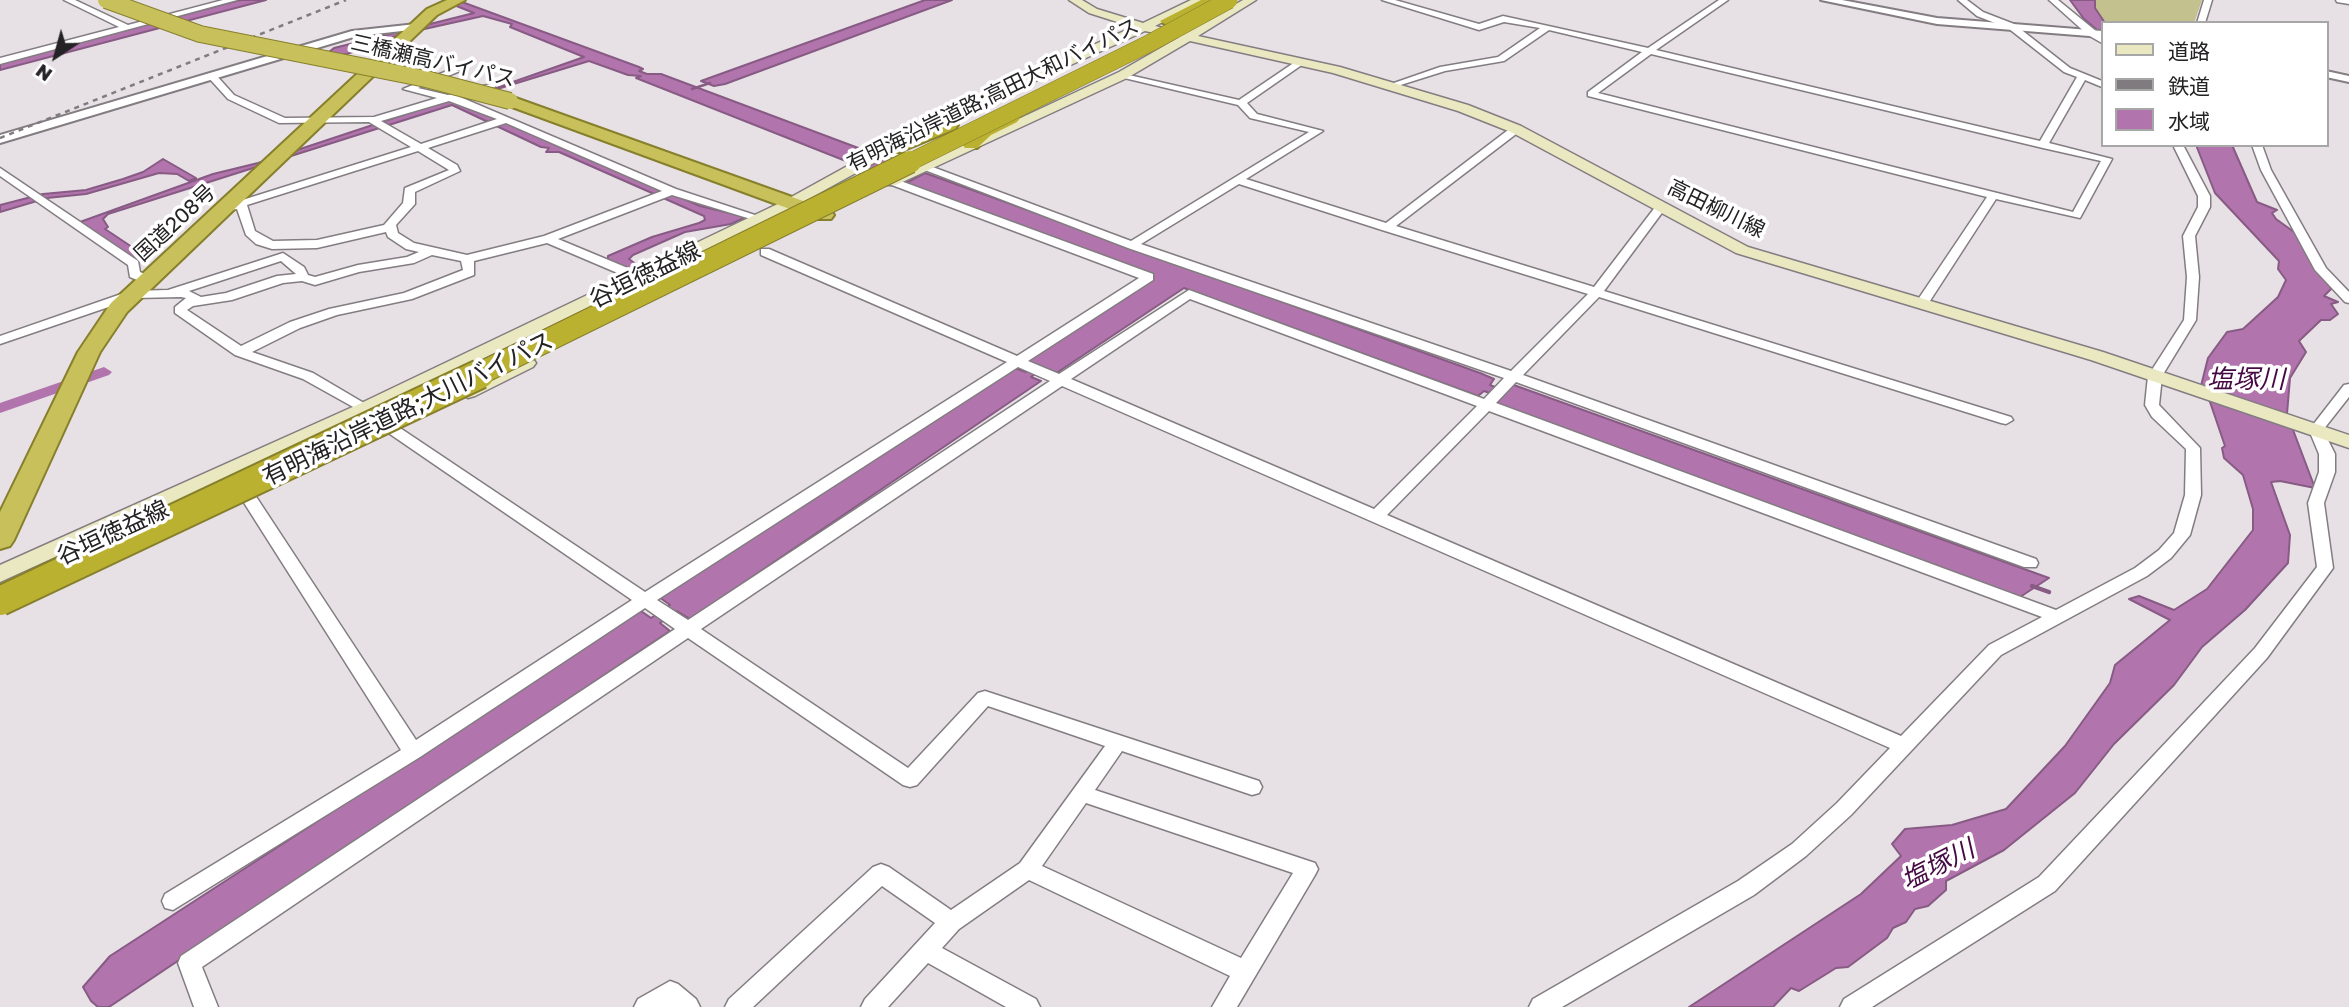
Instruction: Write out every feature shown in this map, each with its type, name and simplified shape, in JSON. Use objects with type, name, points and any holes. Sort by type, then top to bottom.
[{"type":"highway","name":"三橋瀬高バイパス","points":[[106,0],[200,34],[426,79],[510,101],[789,204],[819,212]]},
{"type":"highway","name":"国道208号","points":[[0,540],[96,338],[141,287],[231,208],[318,120],[432,12],[458,0]]},
{"type":"highway","points":[[883,152],[949,125],[1213,0]]},
{"type":"highway","name":"有明海沿岸道路;高田大和バイパス","points":[[819,212],[1229,0]]},
{"type":"highway","points":[[971,144],[985,131],[1163,46],[1239,0]]},
{"type":"highway","name":"有明海沿岸道路;大川バイパス","points":[[0,601],[819,212]]},
{"type":"main road","name":"高田柳川線","points":[[1074,0],[1093,11],[1144,27],[1394,86],[1516,129],[1742,250],[2163,379],[2349,442]]},
{"type":"main road","name":"谷垣徳益線","points":[[0,574],[364,409],[789,204],[981,100],[1200,0]]},
{"type":"main road","name":"谷垣徳益線","points":[[0,615],[392,429],[819,212],[893,181],[1123,75],[1251,0]]},
{"type":"main road","points":[[364,409],[392,429]]},
{"type":"main road","points":[[239,466],[249,498]]},
{"type":"street","points":[[68,0],[127,28]]},
{"type":"street","points":[[128,0],[166,18]]},
{"type":"street","points":[[0,61],[233,0]]},
{"type":"street","points":[[1386,0],[1479,27],[1503,19],[1548,27],[1649,51],[2043,145],[2107,159],[2076,216],[1592,96],[1591,94],[1649,51],[1724,0]]},
{"type":"street","points":[[1826,0],[1904,16],[2098,35]]},
{"type":"street","points":[[1962,0],[1980,14],[2014,28],[2067,70],[2100,84]]},
{"type":"street","points":[[2053,0],[2098,35]]},
{"type":"street","points":[[2202,21],[2208,0]]},
{"type":"street","points":[[2340,0],[2349,2]]},
{"type":"street","points":[[2,139],[356,33],[416,27]]},
{"type":"street","points":[[1394,86],[1443,69],[1501,59],[1548,27]]},
{"type":"street","points":[[1241,103],[1301,62]]},
{"type":"street","points":[[455,71],[408,89],[455,99],[672,191],[758,218]]},
{"type":"street","points":[[2328,74],[2349,79]]},
{"type":"street","points":[[1123,75],[1241,103],[1254,116],[1318,131],[1132,245]]},
{"type":"street","points":[[213,77],[231,97],[283,121],[374,120],[455,99],[492,85]]},
{"type":"street","points":[[2043,145],[2082,77]]},
{"type":"street","points":[[169,293],[284,251],[391,227],[409,204],[409,190],[455,171],[425,148],[374,120]]},
{"type":"street","points":[[303,277],[284,251],[260,241],[250,233],[231,208],[506,120]]},
{"type":"street","points":[[1386,228],[1516,129]]},
{"type":"street","points":[[1541,1007],[1746,888],[1799,850],[1844,809],[1995,650],[2141,572],[2165,554],[2182,535],[2193,495],[2193,448],[2157,414],[2152,405],[2190,320],[2193,277],[2189,236],[2204,207],[2204,196],[2179,147]]},
{"type":"street","points":[[2258,147],[2266,170],[2321,270],[2349,299]]},
{"type":"street","points":[[883,152],[1132,245],[1514,377],[2030,564]]},
{"type":"street","points":[[173,901],[413,752],[643,601],[1149,277],[856,168]]},
{"type":"street","points":[[0,171],[134,264],[134,274],[141,287]]},
{"type":"street","points":[[1240,181],[2006,421]]},
{"type":"street","points":[[391,227],[392,235],[400,241],[429,251],[467,259],[548,239],[672,191]]},
{"type":"street","points":[[1921,304],[1992,197]]},
{"type":"street","points":[[1376,517],[1597,292],[1660,208]]},
{"type":"street","points":[[548,239],[638,277]]},
{"type":"street","points":[[364,409],[308,376],[240,352],[180,310],[192,302],[228,297],[281,279],[303,277],[315,281],[358,269],[410,260],[429,251]]},
{"type":"street","points":[[765,252],[1903,745]]},
{"type":"street","points":[[240,352],[295,325],[334,312],[408,296],[458,279],[470,272],[467,259]]},
{"type":"street","points":[[0,340],[141,287],[195,297],[192,302]]},
{"type":"street","points":[[206,1007],[189,963],[685,628],[1189,294],[2058,617]]},
{"type":"street","points":[[1852,1007],[2047,884],[2261,653],[2325,568],[2316,503],[2327,472],[2327,454],[2308,427],[2349,388]]},
{"type":"street","points":[[392,429],[910,779],[985,698],[1252,787]]},
{"type":"street","points":[[249,498],[413,752]]},
{"type":"street","points":[[873,1007],[951,922],[1028,869],[1117,744]]},
{"type":"street","points":[[1082,794],[1307,869],[1224,1007]]},
{"type":"street","points":[[1028,869],[1246,972]]},
{"type":"street","points":[[737,1007],[881,873],[951,922]]},
{"type":"street","points":[[925,950],[1028,1007]]},
{"type":"street","points":[[646,1007],[670,992],[688,1007]]},
{"type":"shaded area","points":[[2088,0],[2202,0],[2195,21],[2104,21]]},
{"type":"water","points":[[240,0],[266,0],[0,70],[0,63]]},
{"type":"water","points":[[925,0],[952,0],[725,84],[714,86],[701,81]]},
{"type":"water","points":[[2070,0],[2095,0],[2095,8],[2104,21],[2100,21],[2100,32],[2084,19]]},
{"type":"water","points":[[462,2],[639,67],[643,69],[639,71],[647,74],[661,74],[909,167],[893,177],[866,169],[636,78],[641,76],[628,75],[589,61],[458,101],[700,206],[746,217],[731,224],[685,232],[633,255],[629,259],[641,268],[633,272],[608,260],[608,256],[652,237],[699,223],[705,220],[704,216],[559,152],[546,152],[549,148],[541,147],[452,105],[108,214],[103,219],[108,227],[105,229],[138,251],[142,261],[136,262],[80,222],[213,174],[258,163],[457,97],[493,89],[584,57],[510,27],[512,24],[483,16],[402,34],[347,54],[334,56],[329,52],[334,48],[474,13],[454,5]]},
{"type":"water","name":"塩塚川","points":[[2197,147],[2233,147],[2257,202],[2277,210],[2272,213],[2276,219],[2294,232],[2324,271],[2331,289],[2324,296],[2338,302],[2331,304],[2338,314],[2330,320],[2321,320],[2299,341],[2306,352],[2290,378],[2287,414],[2315,488],[2280,481],[2271,482],[2290,535],[2288,563],[2245,610],[2202,647],[2174,685],[2114,744],[2075,793],[2004,850],[1946,881],[1946,890],[1928,906],[1915,909],[1906,922],[1893,928],[1887,938],[1848,967],[1836,968],[1799,991],[1791,988],[1773,1007],[1689,1007],[1861,894],[1901,856],[1892,844],[1905,829],[1952,825],[2006,809],[2065,746],[2110,683],[2115,665],[2170,620],[2129,599],[2139,596],[2174,610],[2207,589],[2253,530],[2253,509],[2243,475],[2224,458],[2222,448],[2225,446],[2210,402],[2201,386],[2208,358],[2227,332],[2243,329],[2278,297],[2286,280],[2278,269],[2279,261],[2215,193]]},
{"type":"water","points":[[163,159],[196,178],[189,181],[177,174],[159,173],[86,194],[47,198],[0,212],[0,205],[43,194],[86,190],[143,172]]},
{"type":"water","points":[[925,173],[1480,373],[1494,379],[1490,385],[1505,391],[1511,384],[2049,578],[2017,599],[1493,402],[1498,396],[1484,391],[1478,396],[1184,288],[1055,374],[1041,370],[1031,377],[1041,381],[690,619],[677,611],[660,623],[670,631],[109,1007],[98,1007],[91,1001],[83,987],[110,956],[641,611],[651,618],[670,605],[659,597],[1015,368],[1026,372],[1034,366],[1024,361],[1153,277],[904,184]]},
{"type":"waterway","points":[[692,89],[710,83]]},
{"type":"waterway","points":[[0,408],[104,372]]},
{"type":"waterway","points":[[2032,586],[2049,592]]},
{"type":"railway","points":[[0,138],[346,0]]}]
